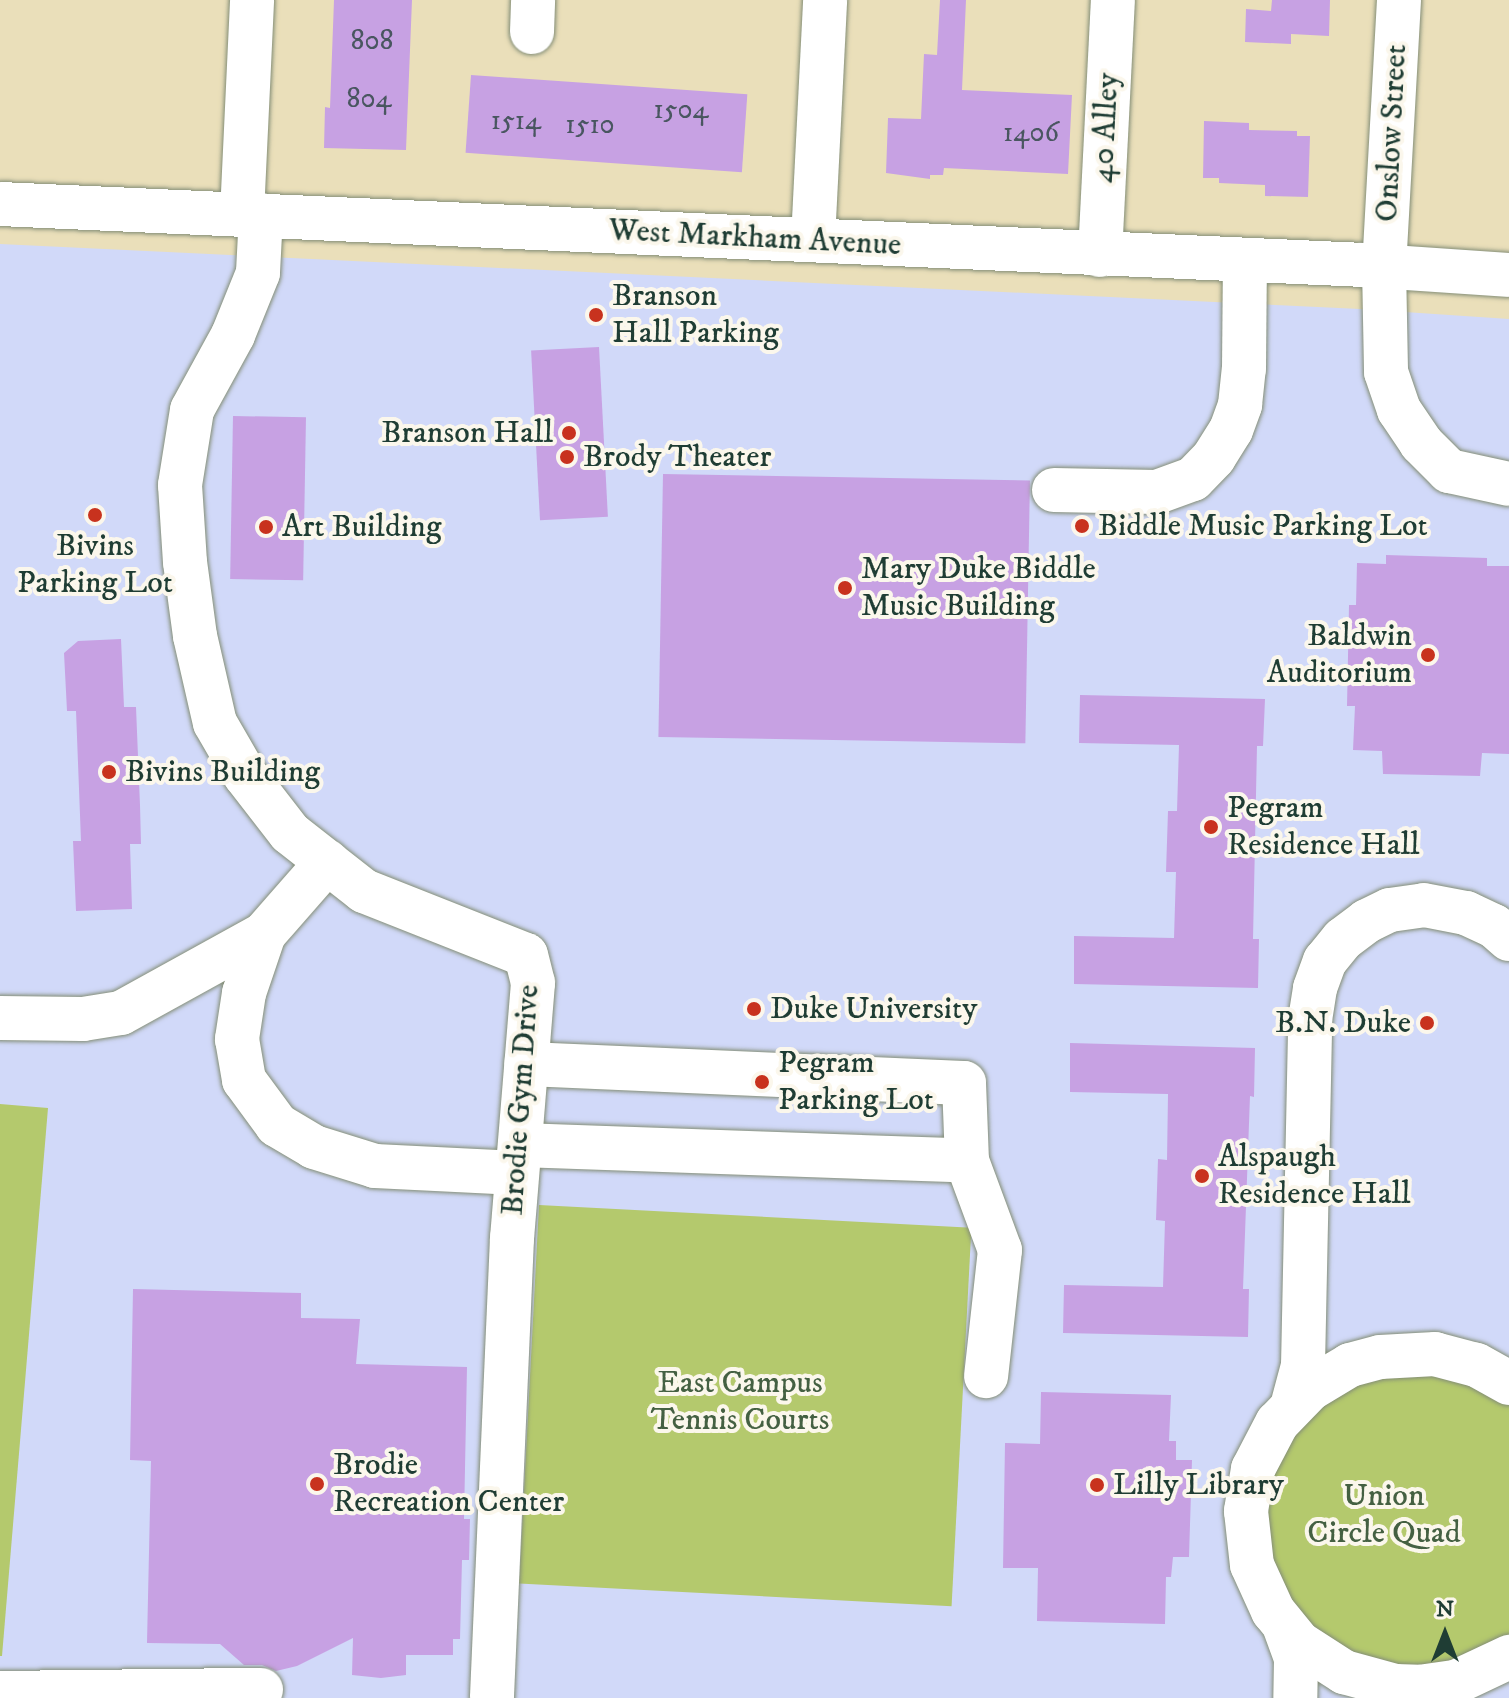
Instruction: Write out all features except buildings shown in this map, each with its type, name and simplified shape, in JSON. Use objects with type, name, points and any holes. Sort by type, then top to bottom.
[{"type":"street","name":"Brodie Gym Drive","points":[[252,0],[252,214],[258,273],[233,335],[192,410],[180,485],[185,562],[195,636],[215,723],[245,775],[290,833],[364,891],[526,955],[533,983],[519,1159],[493,1646]]},
{"type":"street","points":[[813,240],[825,0]]},
{"type":"street","name":"40 Alley","points":[[1100,255],[1113,0]]},
{"type":"street","name":"Onslow Street","points":[[1399,0],[1384,266],[1386,372],[1399,410],[1421,443],[1449,471],[1509,484]]},
{"type":"street","name":"West Markham Avenue","points":[[0,204],[1384,266],[1509,275]]},
{"type":"street","points":[[1054,490],[1157,492],[1193,479],[1214,457],[1231,430],[1240,405],[1244,369],[1245,261]]},
{"type":"street","points":[[0,1018],[83,1019],[121,1013],[264,934],[327,862]]},
{"type":"street","points":[[1293,1403],[1303,1366],[1310,1020],[1315,988],[1325,961],[1343,939],[1367,921],[1390,910],[1424,905],[1466,913],[1494,926],[1509,939]]},
{"type":"street","points":[[264,934],[244,993],[237,1039],[244,1080],[277,1125],[314,1147],[375,1166],[519,1159],[967,1161]]},
{"type":"street","points":[[526,1064],[964,1083],[967,1161],[1000,1250],[986,1376]]},
{"type":"street","points":[[1295,1698],[1296,1659],[1285,1628],[1260,1589],[1252,1565],[1246,1511],[1253,1469],[1263,1446],[1293,1403],[1318,1383],[1350,1365],[1409,1353],[1456,1359],[1509,1383]]},
{"type":"street","points":[[1285,1628],[1319,1658],[1344,1672],[1395,1686],[1456,1682],[1509,1657]]},
{"type":"street","points":[[475,1698],[493,1646]]},
{"type":"street","points":[[492,1698],[493,1646]]},
{"type":"street","points":[[0,1693],[261,1690]]},
{"type":"shaded area","name":"Duke University","points":[[0,244],[1360,309],[1509,319],[1509,1698],[0,1698]]},
{"type":"green space","points":[[0,1104],[48,1108],[2,1656],[0,1656]]},
{"type":"green space","name":"East Campus Tennis Courts","points":[[539,1205],[971,1228],[952,1606],[519,1583]]},
{"type":"green space","name":"Union Circle Quad","points":[[1356,1373],[1471,1373],[1509,1396],[1509,1636],[1474,1657],[1418,1669],[1350,1655],[1296,1615],[1260,1533],[1276,1448]]},
{"type":"place","name":"Branson Hall Parking","points":[[596,315]]},
{"type":"place","name":"Branson Hall","points":[[569,433]]},
{"type":"place","name":"Brody Theater","points":[[567,457]]},
{"type":"place","name":"Bivins Parking Lot","points":[[95,515]]},
{"type":"place","name":"Biddle Music Parking Lot","points":[[1082,526]]},
{"type":"place","name":"Art Building","points":[[266,527]]},
{"type":"place","name":"Mary Duke Biddle Music Building","points":[[845,588]]},
{"type":"place","name":"Baldwin Auditorium","points":[[1428,655]]},
{"type":"place","name":"Bivins Building","points":[[109,772]]},
{"type":"place","name":"Pegram Residence Hall","points":[[1211,827]]},
{"type":"place","name":"Duke University","points":[[754,1009]]},
{"type":"place","name":"B.N. Duke","points":[[1427,1023]]},
{"type":"place","name":"Pegram Parking Lot","points":[[762,1082]]},
{"type":"place","name":"Alspaugh Residence Hall","points":[[1202,1176]]},
{"type":"place","name":"Brodie Recreation Center","points":[[317,1484]]},
{"type":"place","name":"Lilly Library","points":[[1097,1485]]}]
